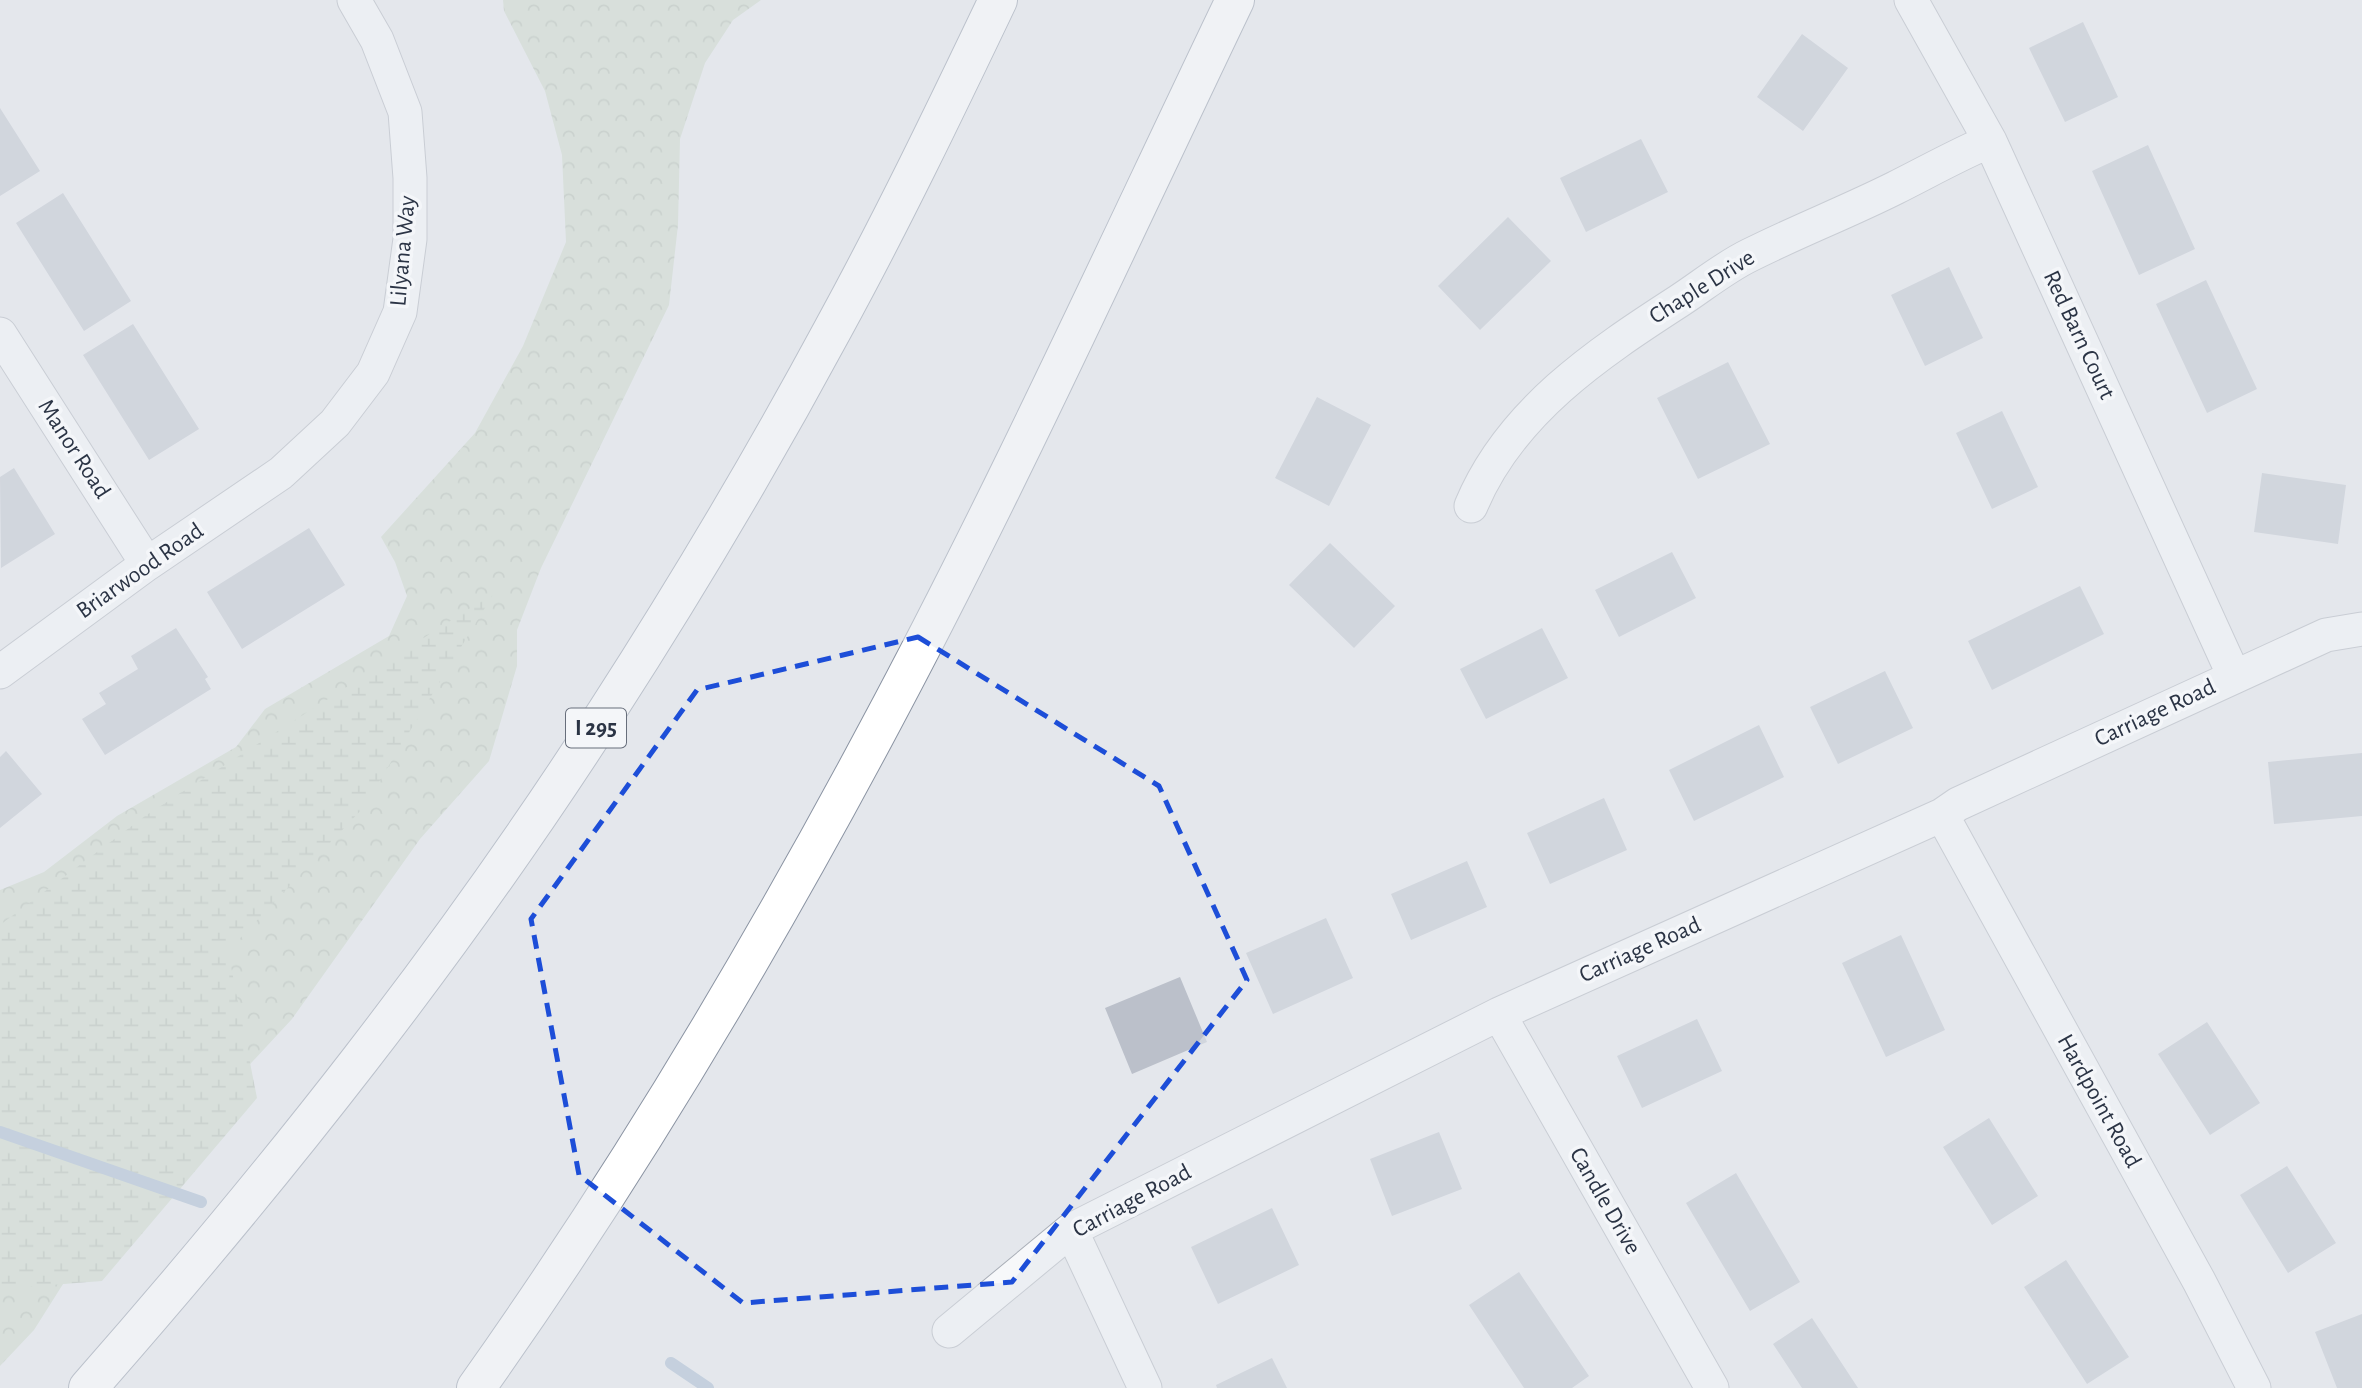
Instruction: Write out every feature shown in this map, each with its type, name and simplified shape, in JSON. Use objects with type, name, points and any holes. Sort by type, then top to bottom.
[{"type":"highway","name":"I 295","points":[[88,1388],[247,1203],[356,1066],[476,903],[606,713],[684,589],[832,331],[901,199],[998,0]]},
{"type":"highway","points":[[476,1388],[571,1249],[659,1112],[736,986],[811,855],[881,726],[955,580],[1235,0]]},
{"type":"street","name":"Lilyana Way","points":[[281,473],[335,423],[373,373],[400,312],[410,239],[410,177],[405,111],[377,40],[354,0]]},
{"type":"street","name":"Red Barn Court","points":[[1911,0],[1990,141],[2234,676]]},
{"type":"street","name":"Chaple Drive","points":[[1471,506],[1496,457],[1553,392],[1621,338],[1747,256],[1896,188],[1942,162],[1990,141]]},
{"type":"street","name":"Manor Road","points":[[0,334],[147,564]]},
{"type":"street","name":"Briarwood Road","points":[[0,671],[147,564],[281,473]]},
{"type":"street","name":"Carriage Road","points":[[949,1331],[1071,1230],[1499,1014],[1942,815],[1958,804],[2234,676],[2326,635],[2362,629]]},
{"type":"street","name":"Hardpoint Road","points":[[1942,815],[2199,1281],[2254,1388]]},
{"type":"street","name":"Candle Drive","points":[[1499,1014],[1712,1388]]},
{"type":"street","points":[[1071,1230],[1145,1388]]},
{"type":"highlighted area","points":[[918,637],[1159,786],[1247,980],[1012,1282],[743,1303],[579,1175],[531,919],[697,690]]},
{"type":"green space","points":[[503,0],[761,0],[733,20],[705,63],[680,139],[678,225],[669,305],[541,568],[517,630],[517,666],[489,761],[420,839],[292,1019],[109,1216],[34,1330],[0,1366],[0,890],[44,872],[117,816],[236,747],[265,709],[389,636],[407,596],[395,562],[381,537],[475,433],[523,346],[566,242],[562,155],[545,91],[504,11]]},
{"type":"green space","points":[[494,593],[363,808],[228,951],[257,1098],[102,1281],[0,1289],[0,925],[145,816]]},
{"type":"building","points":[[2083,22],[2118,97],[2065,122],[2029,48]]},
{"type":"building","points":[[1802,34],[1848,68],[1803,131],[1757,97]]},
{"type":"building","points":[[0,108],[40,171],[0,196]]},
{"type":"building","points":[[1641,139],[1668,192],[1586,232],[1560,178]]},
{"type":"building","points":[[2148,145],[2195,249],[2139,275],[2092,171]]},
{"type":"building","points":[[63,193],[131,301],[84,331],[16,223]]},
{"type":"building","points":[[1508,217],[1551,261],[1480,330],[1438,286]]},
{"type":"building","points":[[1949,267],[1983,338],[1925,366],[1891,295]]},
{"type":"building","points":[[2206,280],[2257,389],[2207,413],[2156,304]]},
{"type":"building","points":[[133,324],[199,429],[149,460],[83,355]]},
{"type":"building","points":[[1728,362],[1770,444],[1698,479],[1657,398]]},
{"type":"building","points":[[1317,397],[1371,425],[1329,506],[1275,478]]},
{"type":"building","points":[[2002,411],[2038,487],[1992,509],[1956,433]]},
{"type":"building","points":[[14,468],[55,534],[1,568],[0,477]]},
{"type":"building","points":[[2262,473],[2346,485],[2338,544],[2254,532]]},
{"type":"building","points":[[309,528],[345,585],[242,649],[207,592]]},
{"type":"building","points":[[1330,543],[1395,606],[1354,648],[1289,585]]},
{"type":"building","points":[[1672,552],[1696,598],[1619,637],[1595,590]]},
{"type":"building","points":[[2080,586],[2104,634],[1992,690],[1968,641]]},
{"type":"building","points":[[176,628],[208,677],[205,679],[211,689],[105,755],[82,719],[106,704],[99,693],[138,669],[131,656]]},
{"type":"building","points":[[1542,628],[1568,678],[1486,719],[1460,669]]},
{"type":"building","points":[[1885,671],[1913,728],[1838,764],[1810,707]]},
{"type":"building","points":[[1759,725],[1784,777],[1694,821],[1669,770]]},
{"type":"building","points":[[6,751],[42,794],[0,828],[0,757]]},
{"type":"building","points":[[2362,753],[2362,816],[2274,824],[2268,762]]},
{"type":"building","points":[[1604,798],[1627,850],[1550,884],[1527,833]]},
{"type":"building","points":[[1467,861],[1487,907],[1411,940],[1391,894]]},
{"type":"building","points":[[1326,918],[1353,978],[1273,1014],[1246,953]]},
{"type":"building","points":[[1901,935],[1945,1030],[1886,1057],[1842,963]]},
{"type":"building","points":[[1180,977],[1207,1042],[1132,1074],[1105,1008]]},
{"type":"building","points":[[1697,1019],[1722,1071],[1642,1108],[1617,1056]]},
{"type":"building","points":[[2207,1022],[2260,1103],[2210,1135],[2158,1054]]},
{"type":"building","points":[[1989,1118],[2038,1196],[1992,1225],[1943,1147]]},
{"type":"building","points":[[1439,1132],[1462,1189],[1392,1216],[1370,1159]]},
{"type":"building","points":[[2287,1166],[2336,1243],[2288,1273],[2240,1195]]},
{"type":"building","points":[[1736,1173],[1800,1282],[1750,1311],[1686,1203]]},
{"type":"building","points":[[1272,1208],[1299,1265],[1218,1304],[1191,1247]]},
{"type":"building","points":[[2066,1260],[2129,1357],[2087,1384],[2024,1287]]},
{"type":"building","points":[[1519,1272],[1589,1376],[1572,1388],[1524,1388],[1469,1305]]},
{"type":"building","points":[[2362,1314],[2362,1388],[2337,1388],[2315,1332]]},
{"type":"building","points":[[1812,1318],[1858,1388],[1802,1388],[1773,1344]]},
{"type":"building","points":[[1272,1358],[1287,1388],[1217,1388],[1216,1385]]},
{"type":"waterway","points":[[0,1132],[201,1202]]},
{"type":"waterway","points":[[671,1363],[708,1388]]}]
